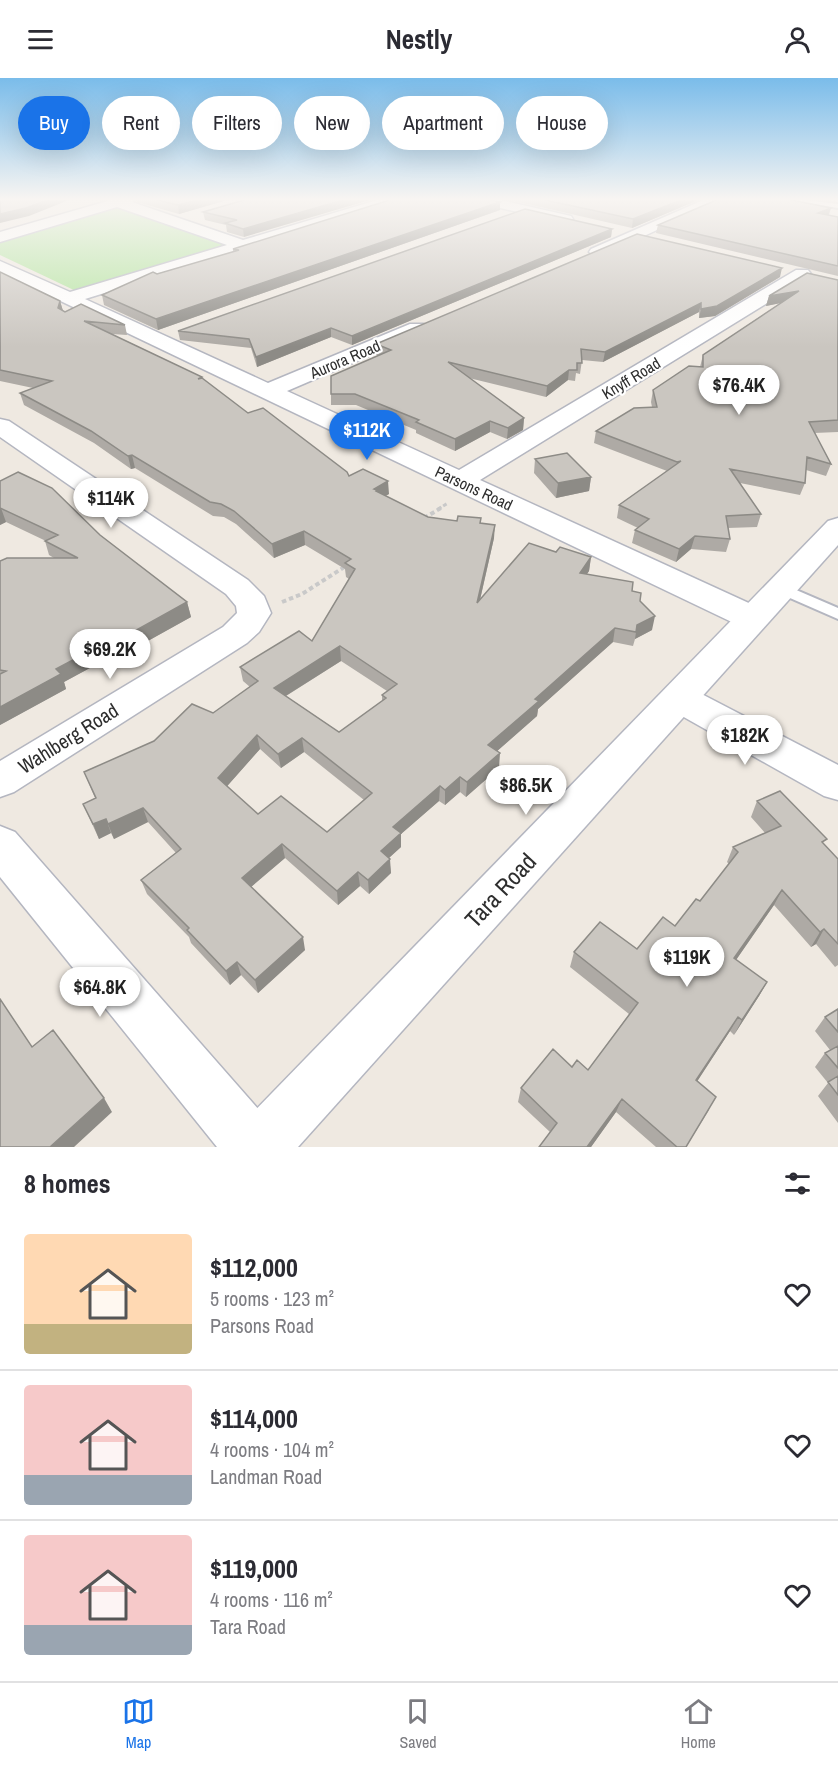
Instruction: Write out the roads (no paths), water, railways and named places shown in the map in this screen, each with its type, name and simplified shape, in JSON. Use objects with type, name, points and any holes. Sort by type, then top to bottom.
[{"type":"street","points":[[69,298],[234,248]]},
{"type":"street","points":[[584,258],[606,248]]},
{"type":"street","name":"Parsons Road","points":[[0,266],[69,298],[168,335],[268,391],[467,484],[766,603]]},
{"type":"street","name":"Knyff Road","points":[[467,484],[801,274]]},
{"type":"street","name":"Aurora Road","points":[[268,391],[438,320]]},
{"type":"street","name":"Wahlberg Road","points":[[0,426],[237,587],[252,603],[254,613],[235,635],[0,781]]},
{"type":"street","name":"Tara Road","points":[[259,1147],[838,527]]},
{"type":"street","points":[[679,698],[838,784]]},
{"type":"street","points":[[0,845],[254,1147]]},
{"type":"lane","points":[[766,603],[838,614]]}]
